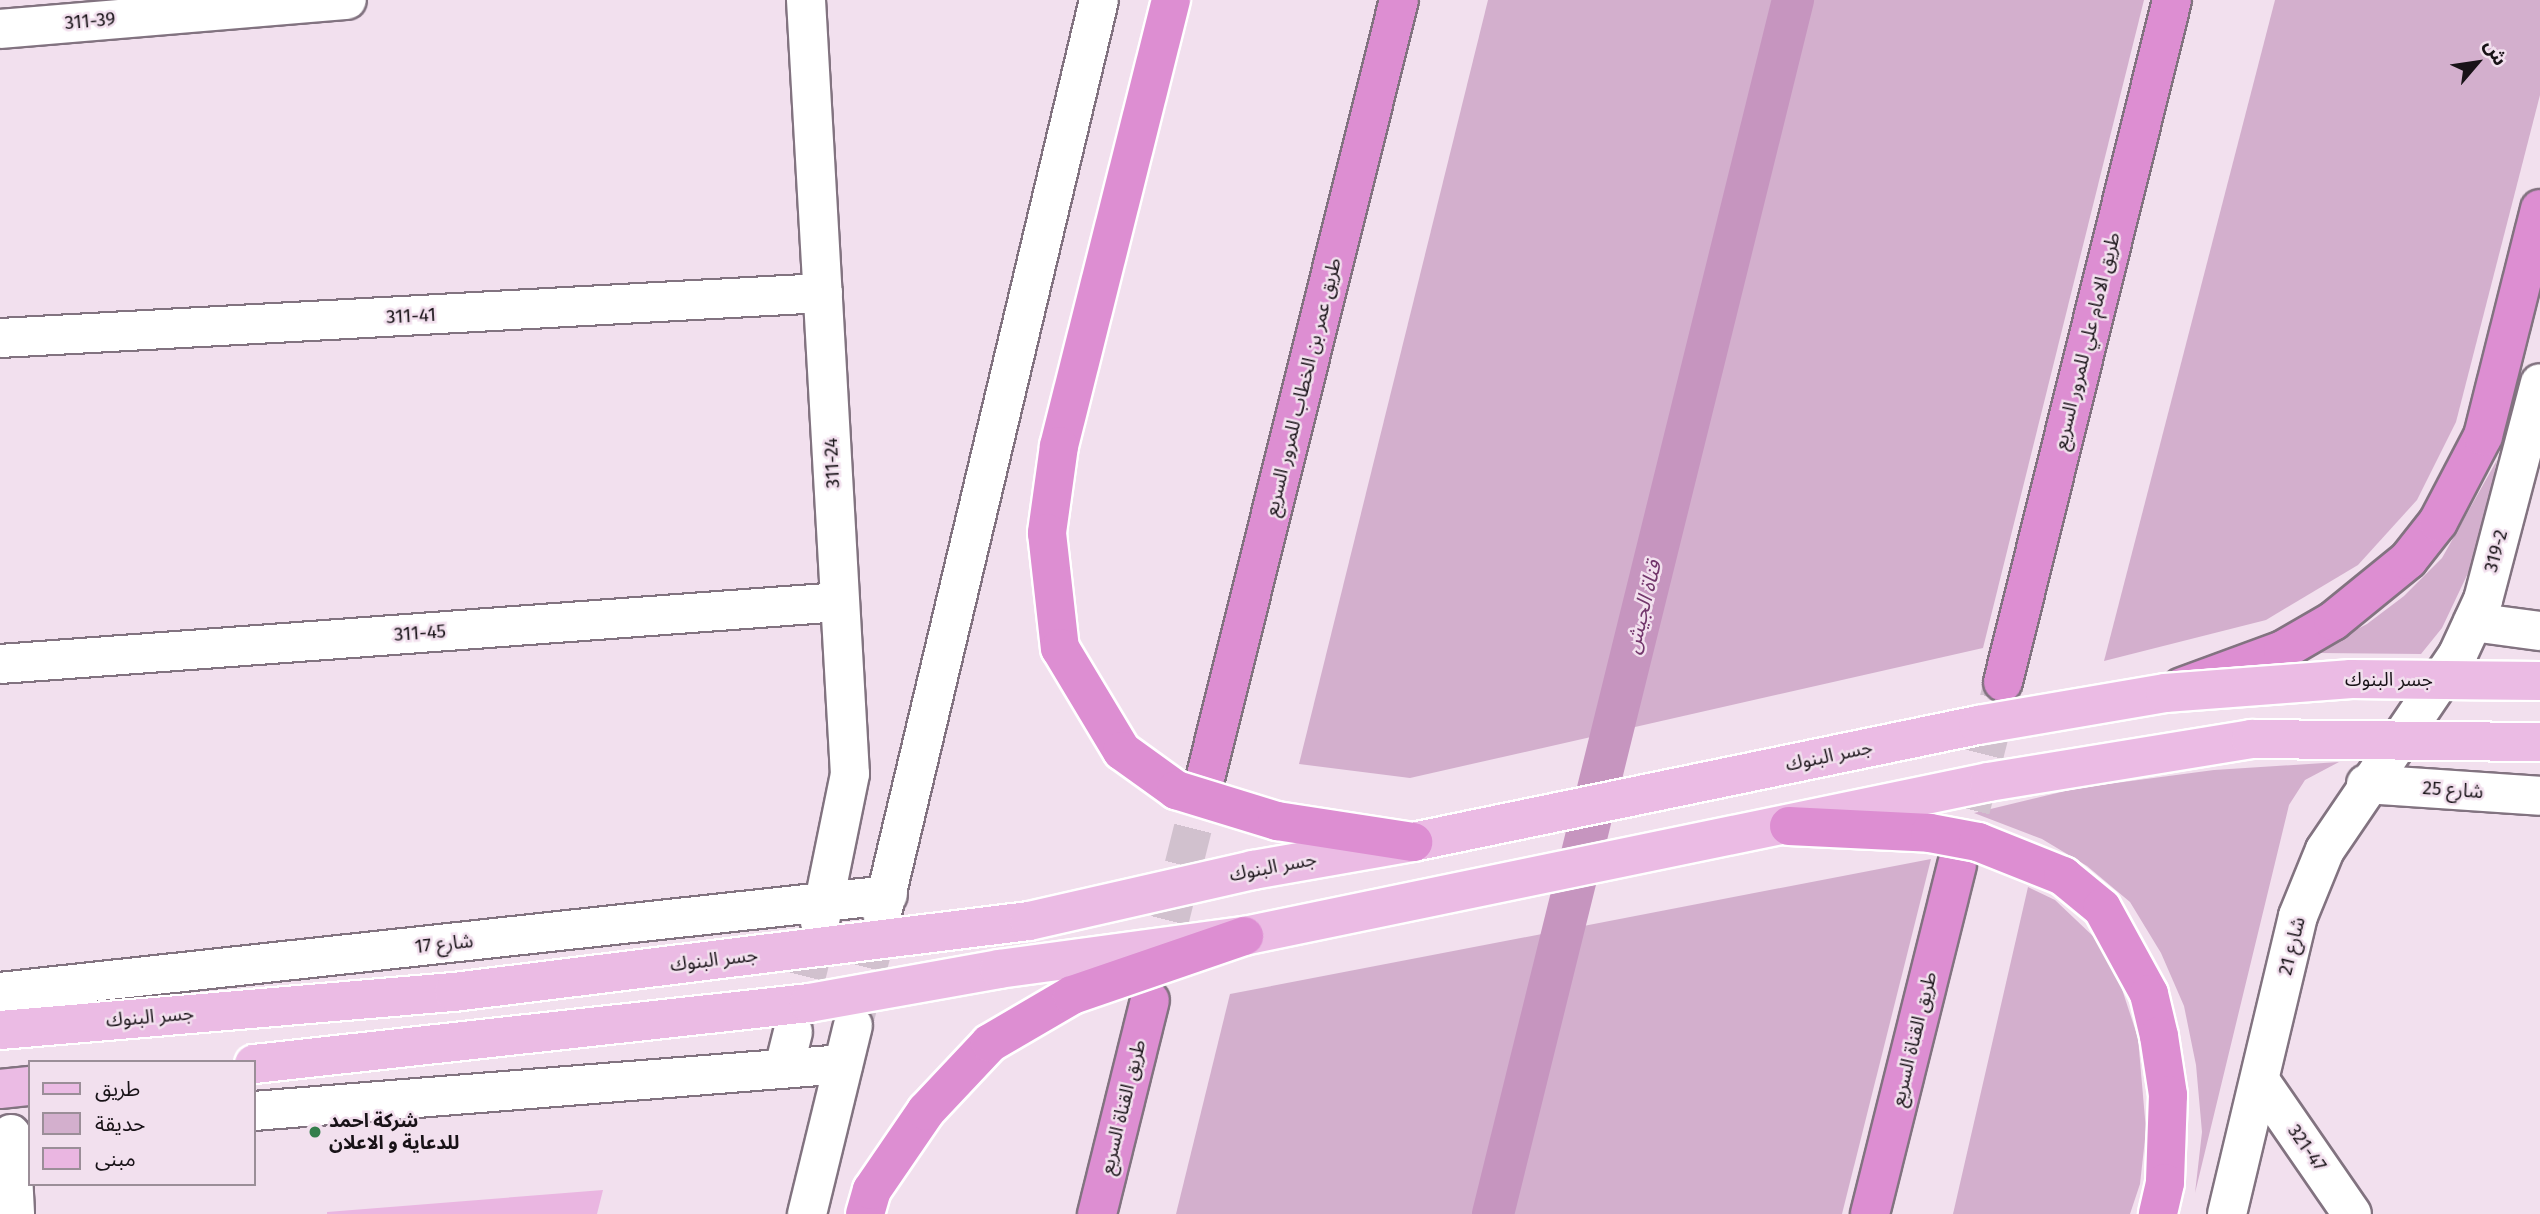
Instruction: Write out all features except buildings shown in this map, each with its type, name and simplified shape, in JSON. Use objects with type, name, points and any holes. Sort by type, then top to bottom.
[{"type":"highway","points":[[1171,0],[1059,446],[1047,533],[1060,648],[1122,751],[1176,790],[1278,821],[1413,842]]},
{"type":"highway","name":"طريق عمر بن الخطاب للمرور السريع","points":[[1206,775],[1399,0]]},
{"type":"highway","name":"طريق الامام علي للمرور السريع","points":[[2003,682],[2172,0]]},
{"type":"highway","points":[[2165,693],[2283,650],[2333,621],[2399,568],[2438,522],[2483,436],[2540,209]]},
{"type":"highway","points":[[1790,826],[1930,833],[1978,842],[2063,876],[2102,908],[2149,994],[2159,1035],[2168,1095],[2165,1183],[2158,1214]]},
{"type":"highway","name":"طريق القناة السريع","points":[[1870,1214],[1957,865]]},
{"type":"highway","points":[[865,1214],[872,1190],[926,1111],[990,1043],[1072,995],[1244,936]]},
{"type":"highway","name":"طريق القناة السريع","points":[[1097,1214],[1150,1000]]},
{"type":"main road","name":"جسر البنوك","points":[[0,1030],[454,992],[1029,921],[1253,870],[1413,842],[1964,728],[2165,693],[2351,679],[2540,681]]},
{"type":"main road","points":[[256,1064],[810,1003],[999,969],[1244,936],[1790,826],[1989,782],[2251,739],[2540,742]]},
{"type":"main road","points":[[0,1089],[28,1086]]},
{"type":"street","name":"311-39","points":[[0,29],[347,0]]},
{"type":"street","name":"311-24","points":[[806,0],[850,774],[823,912]]},
{"type":"street","points":[[1067,0],[1087,47]]},
{"type":"street","points":[[1087,47],[1099,0]]},
{"type":"street","name":"شارع 17","points":[[0,992],[885,904],[1087,47]]},
{"type":"street","name":"311-41","points":[[0,338],[823,293]]},
{"type":"street","name":"319-2","points":[[2422,706],[2458,654],[2483,600],[2540,383]]},
{"type":"street","name":"311-45","points":[[0,664],[840,602]]},
{"type":"street","points":[[2473,622],[2540,631]]},
{"type":"street","name":"شارع 21","points":[[2227,1214],[2261,1082],[2298,916],[2325,850],[2366,785],[2422,706]]},
{"type":"street","name":"شارع 25","points":[[2366,785],[2540,796]]},
{"type":"street","points":[[807,1214],[853,1026]]},
{"type":"street","points":[[256,1111],[789,1050],[843,1064]]},
{"type":"street","name":"321-47","points":[[2261,1082],[2353,1214]]},
{"type":"street","points":[[14,1134],[15,1214]]},
{"type":"green space","points":[[1488,0],[2144,0],[1983,648],[1410,778],[1299,764]]},
{"type":"green space","points":[[2275,0],[2540,0],[2540,95],[2456,422],[2417,500],[2358,565],[2266,620],[2104,661]]},
{"type":"green space","points":[[2497,460],[2478,552],[2442,628],[2421,654],[2320,653],[2319,649],[2367,624],[2404,596],[2442,558]]},
{"type":"green space","points":[[2339,762],[2305,780],[2289,805],[2195,1193],[2202,1132],[2196,1065],[2184,1006],[2161,953],[2130,902],[2087,866],[2042,839],[1974,813],[2078,788],[2214,770]]},
{"type":"green space","points":[[1931,859],[1842,1214],[1176,1214],[1230,994]]},
{"type":"green space","points":[[2028,887],[2055,900],[2095,938],[2119,980],[2138,1038],[2146,1130],[2140,1184],[2130,1214],[1953,1214]]},
{"type":"waterway","name":"قناة الجيش","points":[[1493,1214],[1793,0]]},
{"type":"tunnel","points":[[1957,865],[2003,682]]},
{"type":"tunnel","points":[[1156,976],[1206,775]]},
{"type":"tunnel","points":[[854,1023],[882,913]]},
{"type":"tunnel","points":[[793,1032],[820,922]]},
{"type":"place","name":"شركة احمد للدعاية و الاعلان","points":[[315,1132]]}]
